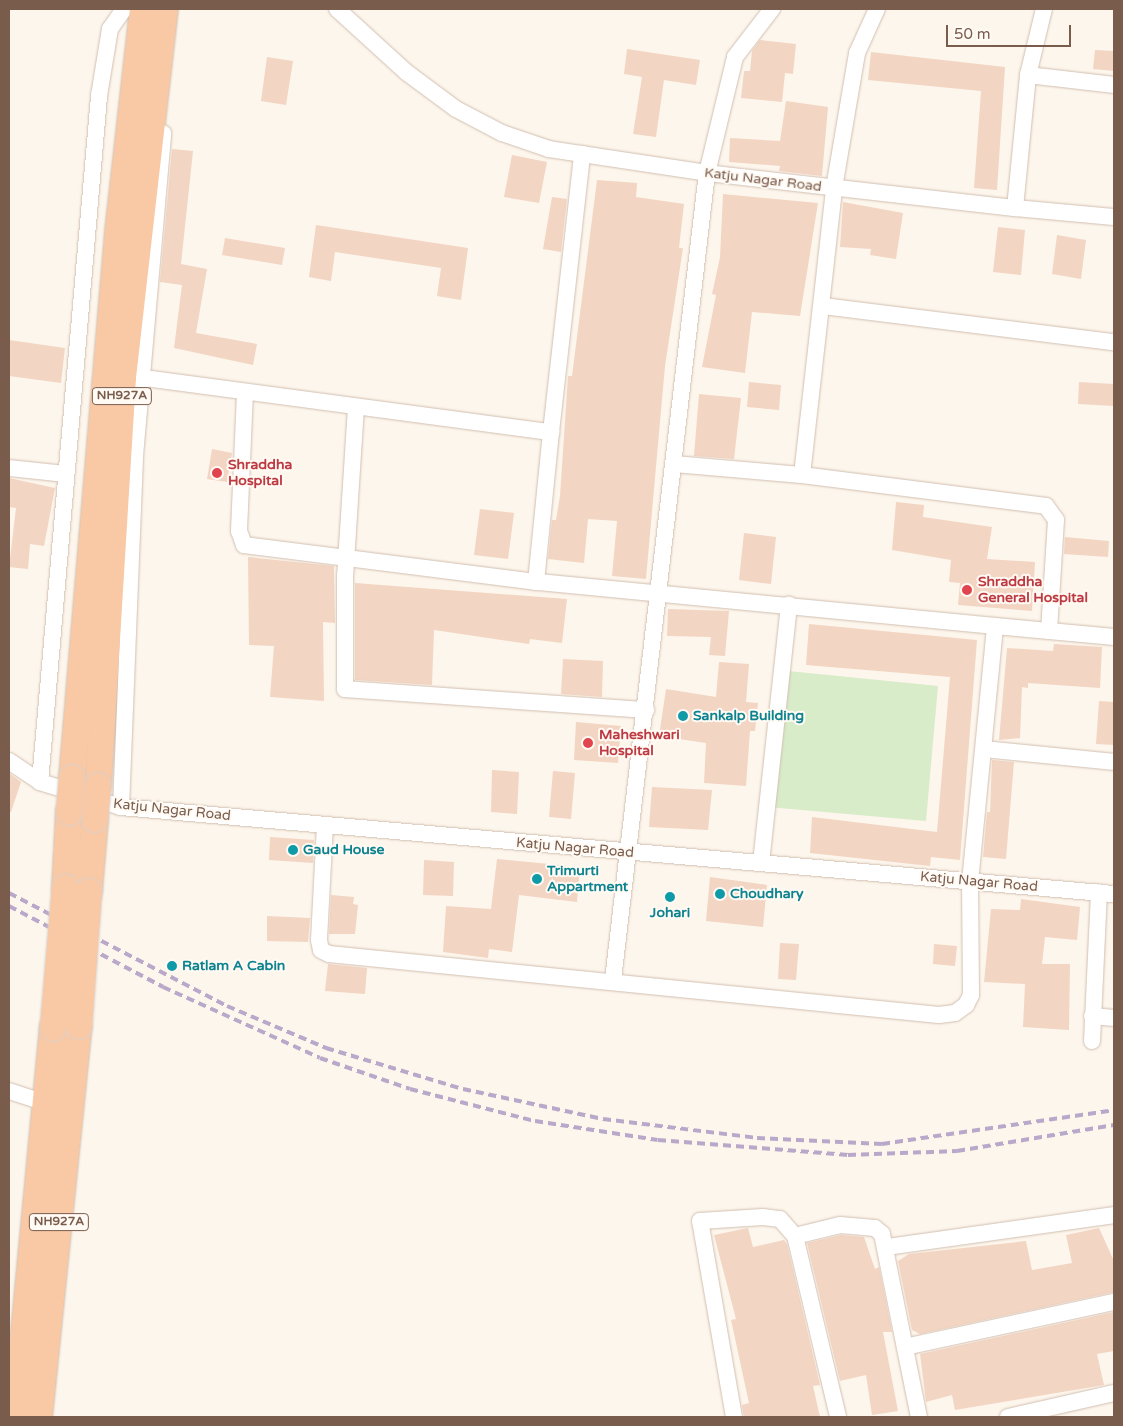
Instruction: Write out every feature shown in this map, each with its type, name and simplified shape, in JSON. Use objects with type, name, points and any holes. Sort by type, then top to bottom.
[{"type":"highway","name":"NH927A","points":[[39,1417],[79,1026],[77,890],[69,812],[118,232],[144,9]]},
{"type":"highway","name":"NH927A","points":[[14,1408],[53,1028],[77,890],[95,819],[123,377],[167,9]]},
{"type":"street","points":[[40,782],[99,96],[110,29],[124,9]]},
{"type":"street","points":[[120,807],[135,456],[144,378],[169,60],[167,9]]},
{"type":"street","name":"Katju Nagar Road","points":[[337,9],[406,72],[456,109],[502,133],[582,154],[707,174],[1114,218]]},
{"type":"street","points":[[613,980],[625,853],[646,710],[707,174],[735,57],[772,9]]},
{"type":"street","points":[[802,475],[823,306],[834,188],[857,53],[876,9]]},
{"type":"street","points":[[1015,208],[1028,75],[1044,9]]},
{"type":"street","points":[[1028,75],[1114,85]]},
{"type":"street","points":[[536,582],[582,154]]},
{"type":"street","points":[[823,306],[1114,342]]},
{"type":"street","points":[[144,378],[245,393],[551,432]]},
{"type":"street","points":[[245,393],[239,530],[244,545],[346,560],[536,582],[660,592],[1114,637]]},
{"type":"street","points":[[356,407],[346,560],[342,682],[350,692],[646,710]]},
{"type":"street","points":[[674,464],[802,475],[1038,503],[1053,510],[1049,631]]},
{"type":"street","points":[[9,468],[65,474]]},
{"type":"street","points":[[761,863],[788,605]]},
{"type":"street","points":[[325,825],[322,950],[955,1013],[971,995],[970,882],[995,626]]},
{"type":"street","points":[[984,750],[1114,762]]},
{"type":"street","name":"Katju Nagar Road","points":[[9,761],[40,782],[120,807],[625,853],[1107,893]]},
{"type":"street","points":[[1092,1041],[1092,1016],[1107,893]]},
{"type":"street","points":[[1092,1016],[1114,1018]]},
{"type":"street","points":[[9,1091],[45,1103]]},
{"type":"street","points":[[887,1247],[1114,1215]]},
{"type":"street","points":[[734,1417],[700,1221],[780,1219],[795,1236],[838,1417]]},
{"type":"street","points":[[795,1236],[840,1225],[866,1226],[882,1234],[887,1247],[919,1417]]},
{"type":"street","points":[[905,1347],[1114,1302]]},
{"type":"street","points":[[1008,1417],[1114,1393]]},
{"type":"green space","points":[[778,670],[938,686],[926,821],[768,807]]},
{"type":"building","points":[[760,40],[796,44],[793,74],[785,73],[782,102],[741,98],[744,71],[750,71],[752,51]]},
{"type":"building","points":[[627,49],[700,60],[696,85],[664,80],[656,137],[633,134],[642,77],[624,74]]},
{"type":"building","points":[[1095,50],[1114,51],[1114,71],[1093,69]]},
{"type":"building","points":[[871,52],[1005,67],[997,190],[974,188],[981,91],[868,80]]},
{"type":"building","points":[[267,57],[293,61],[286,105],[261,101]]},
{"type":"building","points":[[786,101],[828,107],[822,176],[779,171],[780,166],[729,162],[730,138],[780,141]]},
{"type":"building","points":[[172,149],[193,151],[181,264],[207,269],[196,333],[257,344],[253,365],[174,348],[182,285],[160,282]]},
{"type":"building","points":[[512,155],[547,162],[539,203],[504,197]]},
{"type":"building","points":[[597,180],[637,183],[636,197],[684,204],[679,248],[683,248],[665,366],[646,579],[612,576],[617,521],[588,519],[584,563],[548,559],[552,520],[556,520],[560,496],[568,376],[572,376]]},
{"type":"building","points":[[723,194],[818,203],[800,316],[752,312],[745,373],[702,367],[716,295],[712,294],[720,257]]},
{"type":"building","points":[[552,197],[567,199],[561,252],[543,249]]},
{"type":"building","points":[[843,202],[903,213],[896,259],[870,255],[871,249],[840,247]]},
{"type":"building","points":[[316,225],[468,248],[461,300],[437,296],[441,268],[335,252],[331,281],[309,277]]},
{"type":"building","points":[[998,227],[1025,230],[1021,275],[993,272]]},
{"type":"building","points":[[1057,235],[1086,240],[1081,279],[1052,274]]},
{"type":"building","points":[[225,238],[285,248],[282,265],[222,255]]},
{"type":"building","points":[[9,340],[65,348],[61,383],[9,376]]},
{"type":"building","points":[[749,382],[781,385],[779,410],[747,407]]},
{"type":"building","points":[[1079,382],[1114,384],[1114,406],[1078,404]]},
{"type":"building","points":[[699,394],[741,398],[734,459],[694,456]]},
{"type":"building","points":[[212,449],[232,453],[227,482],[207,479]]},
{"type":"building","points":[[9,478],[55,488],[44,546],[30,544],[28,569],[9,567],[16,508],[9,507]]},
{"type":"building","points":[[896,502],[924,505],[923,517],[992,527],[987,559],[1035,562],[1032,611],[958,605],[960,583],[949,582],[951,560],[892,550]]},
{"type":"building","points":[[480,509],[514,513],[508,559],[474,555]]},
{"type":"building","points":[[744,533],[776,537],[771,584],[739,580]]},
{"type":"building","points":[[1065,537],[1109,541],[1108,557],[1064,554]]},
{"type":"building","points":[[248,557],[334,566],[335,623],[323,622],[324,701],[270,697],[274,646],[249,645]]},
{"type":"building","points":[[355,583],[567,599],[562,643],[530,639],[529,644],[434,630],[432,685],[355,680]]},
{"type":"building","points":[[668,609],[729,611],[725,656],[709,655],[711,637],[667,636]]},
{"type":"building","points":[[809,624],[977,640],[960,860],[931,857],[930,866],[810,853],[812,817],[937,832],[950,677],[806,665]]},
{"type":"building","points":[[1054,644],[1102,647],[1100,688],[1028,683],[1028,688],[1022,687],[1020,738],[999,740],[1007,648],[1053,651]]},
{"type":"building","points":[[563,659],[603,661],[602,697],[561,694]]},
{"type":"building","points":[[719,662],[749,664],[746,702],[758,703],[755,731],[750,731],[746,786],[704,783],[706,743],[659,736],[666,689],[716,697]]},
{"type":"building","points":[[1099,701],[1114,702],[1114,745],[1096,744]]},
{"type":"building","points":[[576,722],[621,726],[618,763],[574,760]]},
{"type":"building","points":[[992,760],[1014,762],[1006,859],[983,857],[987,812],[990,812]]},
{"type":"building","points":[[492,770],[519,772],[517,814],[491,812]]},
{"type":"building","points":[[553,771],[575,773],[571,819],[549,817]]},
{"type":"building","points":[[9,773],[21,782],[11,812],[9,812]]},
{"type":"building","points":[[652,787],[712,790],[708,830],[649,827]]},
{"type":"building","name":"Gaud House","points":[[270,837],[314,840],[313,863],[269,860]]},
{"type":"building","points":[[497,859],[580,867],[577,902],[519,895],[512,952],[489,949],[488,958],[443,952],[446,906],[491,909]]},
{"type":"building","points":[[424,860],[454,862],[453,896],[423,895]]},
{"type":"building","name":"Choudhary","points":[[710,877],[767,885],[763,927],[706,921]]},
{"type":"building","points":[[331,895],[354,897],[353,904],[358,905],[355,934],[329,934]]},
{"type":"building","points":[[1021,899],[1080,907],[1077,940],[1045,937],[1042,964],[1070,964],[1069,1030],[1023,1027],[1025,984],[984,982],[991,909],[1020,910]]},
{"type":"building","points":[[267,916],[310,918],[308,942],[267,941]]},
{"type":"building","points":[[780,943],[799,944],[796,980],[778,979]]},
{"type":"building","points":[[934,944],[957,946],[955,966],[933,964]]},
{"type":"building","points":[[328,964],[367,968],[365,994],[325,991]]},
{"type":"building","points":[[748,1228],[753,1247],[784,1240],[787,1244],[820,1385],[813,1386],[820,1417],[744,1417],[742,1405],[749,1403],[731,1320],[736,1319],[714,1235]]},
{"type":"building","points":[[1099,1228],[1114,1261],[1114,1292],[920,1334],[912,1330],[898,1261],[909,1254],[1026,1241],[1032,1270],[1072,1263],[1066,1235]]},
{"type":"building","points":[[841,1235],[864,1237],[875,1269],[879,1267],[892,1332],[883,1332],[898,1411],[872,1415],[866,1375],[840,1381],[807,1243]]},
{"type":"building","points":[[1114,1312],[1114,1351],[1097,1354],[1104,1385],[955,1410],[952,1395],[926,1402],[920,1354]]},
{"type":"railway","points":[[9,893],[227,1006],[326,1048],[463,1089],[603,1119],[757,1138],[882,1144],[1114,1110]]},
{"type":"railway","points":[[9,906],[163,987],[320,1058],[410,1089],[535,1121],[658,1140],[848,1155],[957,1151],[1114,1125]]},
{"type":"place","name":"Shraddha Hospital","points":[[217,473]]},
{"type":"place","name":"Shraddha General Hospital","points":[[967,590]]},
{"type":"place","name":"Sankalp Building","points":[[683,716]]},
{"type":"place","name":"Maheshwari Hospital","points":[[588,743]]},
{"type":"place","name":"Gaud House","points":[[293,850]]},
{"type":"place","name":"Trimurti Appartment","points":[[537,879]]},
{"type":"place","name":"Choudhary","points":[[720,894]]},
{"type":"place","name":"Johari","points":[[670,897]]},
{"type":"place","name":"Ratlam A Cabin","points":[[172,966]]}]
